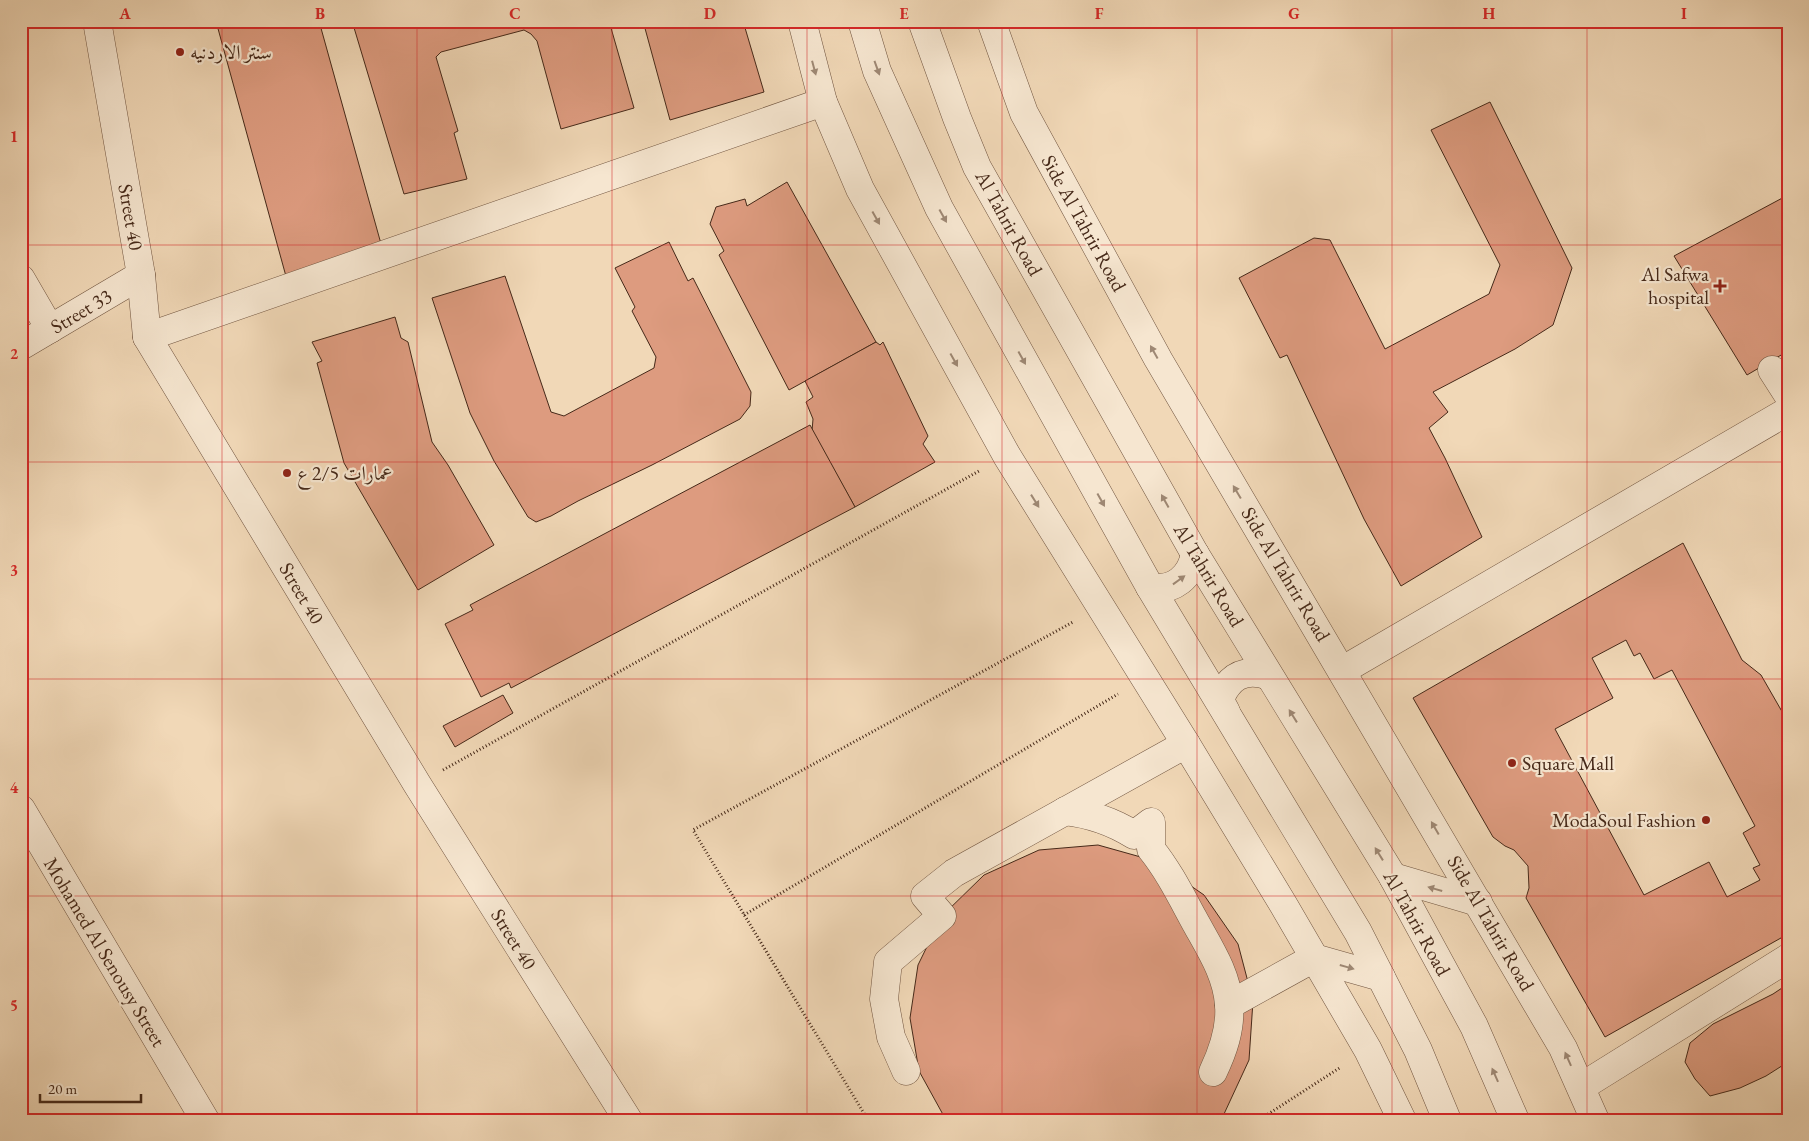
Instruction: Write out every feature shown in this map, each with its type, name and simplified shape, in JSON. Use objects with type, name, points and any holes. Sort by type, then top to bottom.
[{"type":"street","name":"Street 40","points":[[97,21],[141,275],[147,337],[416,784],[628,1120]]},
{"type":"street","points":[[802,21],[823,102],[860,189],[1007,456],[1146,678],[1314,958],[1368,1050],[1402,1120]]},
{"type":"street","points":[[862,21],[877,71],[939,208],[1150,588],[1358,932],[1418,1050],[1447,1120]]},
{"type":"street","name":"Al Tahrir Road","points":[[922,21],[977,167],[1195,554],[1393,877],[1474,1026],[1515,1120]]},
{"type":"street","name":"Side Al Tahrir Road","points":[[991,21],[1024,113],[1158,359],[1343,670],[1563,1048],[1595,1120]]},
{"type":"street","points":[[147,337],[823,102]]},
{"type":"street","name":"Street 33","points":[[21,346],[141,275]]},
{"type":"street","points":[[21,279],[50,329]]},
{"type":"street","points":[[1775,369],[1788,395]]},
{"type":"street","points":[[1343,670],[1788,411]]},
{"type":"street","points":[[1150,588],[1169,587],[1179,582],[1193,565],[1195,554]]},
{"type":"street","points":[[1226,712],[1221,701],[1224,691],[1230,682],[1239,675],[1249,672],[1260,672],[1269,676]]},
{"type":"street","points":[[906,1071],[891,1037],[884,1000],[888,962],[942,916],[925,896],[954,873],[1186,744]]},
{"type":"street","name":"Mohamed Al Senousy Street","points":[[21,809],[205,1120]]},
{"type":"street","points":[[1065,811],[1099,817],[1134,835],[1152,822],[1151,849],[1164,866],[1221,970],[1230,1005],[1223,1051],[1213,1072]]},
{"type":"street","points":[[1393,877],[1478,902]]},
{"type":"street","points":[[1230,1005],[1314,958],[1381,977]]},
{"type":"street","points":[[1581,1087],[1788,958]]},
{"type":"path","points":[[416,784],[1007,456]]},
{"type":"path","points":[[868,1120],[693,830],[1100,607]]},
{"type":"path","points":[[744,915],[1146,678]]},
{"type":"path","points":[[1260,1120],[1368,1050]]},
{"type":"building","points":[[231,21],[319,21],[383,251],[287,280],[217,25]]},
{"type":"building","points":[[352,21],[609,21],[634,108],[561,129],[537,41],[524,30],[441,52],[436,57],[458,131],[454,133],[467,179],[404,194]]},
{"type":"building","points":[[643,21],[743,21],[764,92],[670,120]]},
{"type":"building","points":[[1490,102],[1572,268],[1553,325],[1515,349],[1433,392],[1448,412],[1429,428],[1482,537],[1401,586],[1364,519],[1287,355],[1280,358],[1239,278],[1314,238],[1330,240],[1385,349],[1489,294],[1500,265],[1431,130]]},
{"type":"building","points":[[787,182],[876,342],[789,390],[719,255],[724,251],[710,224],[716,207],[745,199],[747,206]]},
{"type":"building","points":[[1788,195],[1788,351],[1747,375],[1674,256]]},
{"type":"building","points":[[669,242],[688,281],[693,278],[751,392],[750,406],[740,419],[536,522],[528,517],[494,461],[470,413],[432,298],[505,276],[551,412],[564,416],[654,368],[656,357],[632,311],[635,307],[615,268]]},
{"type":"building","points":[[395,317],[401,338],[408,342],[432,442],[448,465],[494,545],[418,590],[344,463],[317,363],[322,361],[312,342]]},
{"type":"building","points":[[876,342],[880,345],[883,342],[928,436],[923,444],[935,462],[855,507],[812,431],[813,419],[806,402],[813,397],[805,381]]},
{"type":"building","points":[[810,425],[855,507],[511,688],[509,683],[481,697],[445,624],[473,610],[470,605]]},
{"type":"building","name":"Square Mall","points":[[1683,543],[1742,660],[1761,675],[1788,722],[1788,934],[1605,1037],[1526,898],[1529,888],[1528,866],[1514,850],[1493,837],[1413,698]],"holes":[[[1626,640],[1634,656],[1640,653],[1654,679],[1672,670],[1755,826],[1743,833],[1760,865],[1753,868],[1760,880],[1727,897],[1709,862],[1644,895],[1555,729],[1613,698],[1592,658]]]},
{"type":"building","points":[[503,695],[513,713],[455,747],[443,726]]},
{"type":"building","points":[[1098,845],[1155,861],[1204,895],[1238,944],[1253,1001],[1249,1060],[1224,1114],[1218,1120],[946,1120],[919,1071],[910,1018],[918,965],[942,916],[984,875],[1039,850]]},
{"type":"building","points":[[1788,984],[1788,1062],[1766,1076],[1740,1088],[1710,1096],[1695,1079],[1685,1062],[1690,1043],[1713,1024],[1773,994]]},
{"type":"place","name":"سنتر الاردنيه","points":[[180,52]]},
{"type":"place","name":"Al Safwa hospital","points":[[1720,286]]},
{"type":"place","name":"عمارات 2/5 ع","points":[[287,473]]},
{"type":"place","name":"Square Mall","points":[[1512,763]]},
{"type":"place","name":"ModaSoul Fashion","points":[[1706,820]]}]
